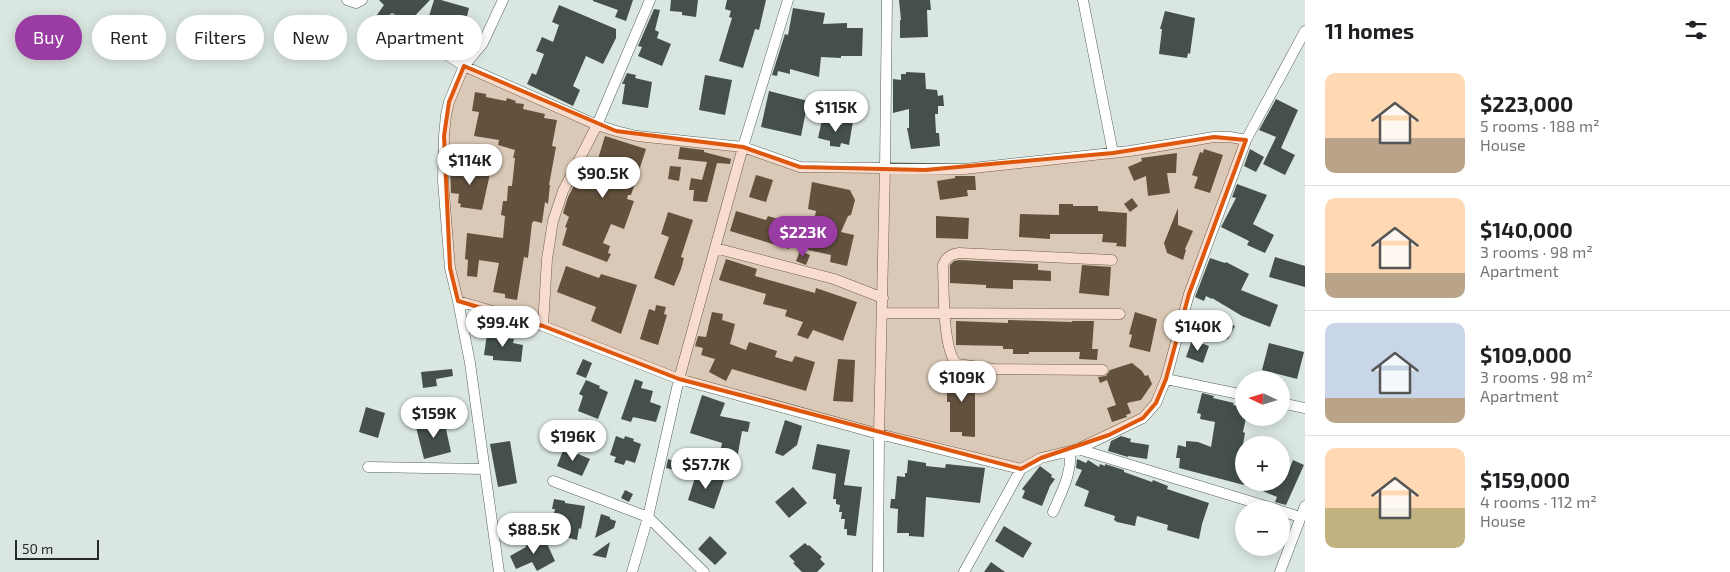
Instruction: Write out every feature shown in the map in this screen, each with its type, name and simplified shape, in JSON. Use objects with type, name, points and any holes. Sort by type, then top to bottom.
[{"type":"street","points":[[348,0],[356,3],[362,0]]},
{"type":"street","points":[[499,572],[470,363],[450,268],[443,181],[444,136],[449,102],[464,66],[484,43],[503,0]]},
{"type":"street","points":[[543,326],[553,221],[563,191],[597,124],[650,0]]},
{"type":"street","points":[[632,572],[648,516],[679,378],[743,146],[788,0]]},
{"type":"street","points":[[876,570],[883,298],[887,0]]},
{"type":"street","points":[[1083,0],[1113,153]]},
{"type":"street","points":[[964,572],[1021,469],[1041,458],[1074,450],[1143,418],[1156,403],[1166,379],[1189,294],[1246,140],[1305,32]]},
{"type":"street","points":[[455,60],[464,66],[616,131],[637,136],[743,146],[800,167],[964,169],[1113,153],[1214,137],[1246,140]]},
{"type":"street","points":[[715,248],[834,279],[883,298]]},
{"type":"street","points":[[1102,370],[994,369],[962,366],[953,360],[950,354],[944,312],[944,265],[945,260],[953,254],[1112,260]]},
{"type":"street","points":[[458,301],[543,326],[679,378],[879,434],[1021,469]]},
{"type":"street","points":[[882,313],[1120,314]]},
{"type":"street","points":[[1166,379],[1235,393]]},
{"type":"street","points":[[1290,405],[1305,408]]},
{"type":"street","points":[[1074,450],[1249,501]]},
{"type":"street","points":[[1053,512],[1070,472],[1074,450]]},
{"type":"street","points":[[368,467],[484,469]]},
{"type":"street","points":[[553,481],[648,516],[704,572]]},
{"type":"street","points":[[1280,572],[1305,506]]},
{"type":"street","points":[[1290,513],[1300,516]]},
{"type":"highlighted area","points":[[464,66],[616,131],[743,147],[800,167],[925,170],[1113,153],[1214,137],[1246,140],[1189,294],[1166,379],[1156,403],[1143,418],[1109,435],[1041,458],[1021,469],[679,379],[543,326],[458,301],[450,268],[444,136],[449,102]]},
{"type":"building","points":[[379,0],[430,0],[416,15],[396,15],[392,13],[389,15],[377,15],[384,5]]},
{"type":"building","points":[[434,0],[441,0],[469,8],[467,15],[429,15]]},
{"type":"building","points":[[593,0],[633,0],[626,21],[615,17],[618,10]]},
{"type":"building","points":[[671,0],[698,0],[696,17],[682,15],[682,12],[670,11]]},
{"type":"building","points":[[727,0],[766,0],[759,30],[755,29],[743,68],[719,61],[732,18],[729,17],[731,11],[725,9]]},
{"type":"building","points":[[899,0],[930,0],[931,10],[927,10],[928,37],[900,38]]},
{"type":"building","points":[[559,5],[616,29],[616,38],[603,64],[586,56],[573,86],[580,90],[573,106],[527,84],[532,73],[536,75],[544,54],[536,51],[542,37],[553,42],[559,25],[552,22]]},
{"type":"building","points":[[793,8],[825,13],[823,24],[847,23],[847,28],[863,28],[862,56],[821,57],[819,77],[790,69],[790,74],[778,71],[777,76],[772,75],[785,34],[788,35]]},
{"type":"building","points":[[654,9],[660,10],[655,30],[659,32],[657,38],[671,44],[662,66],[638,56],[642,47],[638,46]]},
{"type":"building","points":[[1165,11],[1195,18],[1190,54],[1188,53],[1187,58],[1159,54],[1162,29],[1160,29]]},
{"type":"building","points":[[906,72],[925,73],[926,89],[937,90],[938,96],[943,95],[944,106],[938,106],[938,114],[935,114],[936,133],[939,133],[940,146],[911,149],[907,128],[909,128],[909,109],[893,113],[893,79],[901,80],[901,74],[906,74]]},
{"type":"building","points":[[627,73],[636,75],[635,78],[652,82],[648,108],[622,104],[625,84],[622,84]]},
{"type":"building","points":[[705,75],[732,80],[725,115],[699,110]]},
{"type":"building","points":[[769,91],[808,101],[801,136],[761,127]]},
{"type":"building","points":[[475,92],[486,94],[486,97],[506,101],[507,98],[516,101],[515,103],[524,104],[523,109],[545,114],[544,118],[557,120],[552,146],[556,147],[549,185],[548,204],[545,202],[542,223],[534,221],[532,223],[528,258],[524,257],[517,300],[505,298],[505,294],[493,292],[499,263],[479,260],[477,277],[467,276],[468,260],[465,259],[467,233],[503,238],[505,216],[501,215],[503,201],[507,201],[508,186],[512,186],[515,158],[513,158],[515,150],[498,145],[499,140],[474,136],[479,112],[472,111]]},
{"type":"building","points":[[1276,99],[1298,110],[1281,148],[1295,155],[1285,175],[1263,164],[1276,137],[1259,130]]},
{"type":"building","points":[[843,119],[853,121],[849,145],[841,143],[840,147],[830,146],[830,141],[818,138],[822,120],[842,125]]},
{"type":"building","points":[[605,136],[646,149],[631,195],[628,195],[627,199],[634,201],[624,229],[611,224],[603,243],[610,246],[608,253],[611,254],[607,262],[562,245],[569,217],[563,213],[568,197],[578,178],[590,185]]},
{"type":"building","points":[[680,147],[704,150],[704,152],[731,159],[730,164],[717,163],[707,202],[693,201],[694,190],[689,190],[691,178],[702,180],[707,162],[678,159]]},
{"type":"building","points":[[1204,149],[1223,155],[1210,193],[1194,188],[1198,177],[1192,175],[1200,152],[1203,153]]},
{"type":"building","points":[[1250,149],[1264,157],[1256,172],[1244,166]]},
{"type":"building","points":[[1177,153],[1176,173],[1167,173],[1170,193],[1148,196],[1146,176],[1134,181],[1128,167],[1142,161],[1141,158]]},
{"type":"building","points":[[462,165],[491,169],[482,210],[460,207],[461,204],[458,203],[459,194],[451,193],[450,170],[455,170],[456,166],[462,167]]},
{"type":"building","points":[[670,166],[681,167],[679,181],[668,179]]},
{"type":"building","points":[[756,175],[773,180],[766,202],[749,197]]},
{"type":"building","points":[[955,176],[975,176],[976,190],[967,190],[968,196],[940,200],[937,181],[955,178]]},
{"type":"building","points":[[812,182],[850,190],[855,200],[851,215],[848,216],[841,232],[854,235],[847,266],[830,262],[831,255],[808,250],[816,211],[808,209]]},
{"type":"building","points":[[1237,184],[1267,195],[1253,224],[1274,235],[1265,253],[1247,245],[1249,241],[1221,227],[1236,198],[1232,197]]},
{"type":"building","points":[[1132,198],[1138,206],[1130,212],[1124,204]]},
{"type":"building","points":[[1059,204],[1098,206],[1098,211],[1127,213],[1126,247],[1116,246],[1117,243],[1102,242],[1103,234],[1050,234],[1050,239],[1019,237],[1020,214],[1059,215]]},
{"type":"building","points":[[1178,208],[1178,225],[1193,231],[1185,249],[1183,260],[1167,253],[1164,243]]},
{"type":"building","points":[[736,211],[766,220],[768,216],[788,222],[785,233],[793,235],[789,249],[730,231]]},
{"type":"building","points":[[668,212],[693,220],[681,257],[684,258],[681,269],[674,286],[654,278],[669,237],[661,234]]},
{"type":"building","points":[[936,216],[969,218],[968,239],[936,238]]},
{"type":"building","points":[[800,251],[810,255],[806,265],[796,261]]},
{"type":"building","points":[[1275,257],[1305,266],[1305,287],[1269,277]]},
{"type":"building","points":[[1210,258],[1226,262],[1249,274],[1241,290],[1278,305],[1270,327],[1242,316],[1212,298],[1206,296],[1204,301],[1195,297]]},
{"type":"building","points":[[726,259],[757,269],[755,276],[815,293],[816,288],[857,302],[843,341],[813,330],[808,339],[797,335],[803,322],[785,316],[787,310],[763,304],[766,294],[719,280]]},
{"type":"building","points":[[954,261],[1038,264],[1038,270],[1051,271],[1051,281],[1013,280],[1013,289],[986,288],[986,285],[950,283],[950,265]]},
{"type":"building","points":[[1082,265],[1111,267],[1109,296],[1079,293]]},
{"type":"building","points":[[566,266],[599,278],[601,274],[637,285],[621,334],[591,321],[596,307],[557,292]]},
{"type":"building","points":[[656,305],[666,307],[664,314],[667,315],[658,345],[640,339],[649,309],[655,311]]},
{"type":"building","points":[[712,312],[723,314],[722,320],[735,324],[730,344],[746,350],[749,342],[777,351],[775,357],[792,362],[795,356],[815,362],[806,391],[732,369],[726,381],[709,372],[715,359],[701,355],[703,348],[695,346],[698,336],[706,337]]},
{"type":"building","points":[[1135,312],[1157,319],[1150,352],[1129,347],[1132,335],[1129,334]]},
{"type":"building","points":[[1212,318],[1235,326],[1228,339],[1207,332]]},
{"type":"building","points":[[1008,320],[1094,321],[1092,349],[1098,349],[1097,360],[1079,359],[1080,352],[1029,352],[1029,354],[1013,354],[1013,349],[1003,349],[1003,346],[956,345],[956,321],[1008,323]]},
{"type":"building","points":[[499,330],[508,331],[507,338],[514,339],[513,343],[523,345],[521,362],[493,360],[493,356],[484,355],[487,334],[498,336]]},
{"type":"building","points":[[1192,340],[1209,346],[1203,363],[1186,357]]},
{"type":"building","points":[[1269,343],[1304,352],[1297,379],[1290,377],[1290,371],[1262,370]]},
{"type":"building","points":[[583,359],[592,363],[586,378],[576,374]]},
{"type":"building","points":[[838,359],[855,360],[853,402],[833,401]]},
{"type":"building","points":[[1132,363],[1145,376],[1148,375],[1152,384],[1141,400],[1127,403],[1131,413],[1126,415],[1127,417],[1112,422],[1107,408],[1116,405],[1107,380],[1100,383],[1098,377],[1106,376],[1110,370]]},
{"type":"building","points":[[452,369],[453,376],[436,379],[437,386],[423,388],[421,372]]},
{"type":"building","points":[[963,372],[975,373],[975,437],[962,436],[962,432],[950,432],[950,402],[947,402],[947,377],[956,377],[956,374],[963,374]]},
{"type":"building","points":[[635,379],[643,382],[641,388],[653,391],[650,402],[661,406],[656,422],[633,417],[631,422],[621,419]]},
{"type":"building","points":[[586,380],[608,392],[598,419],[578,411],[583,396],[579,394]]},
{"type":"building","points":[[1202,393],[1234,403],[1235,426],[1244,426],[1243,432],[1245,433],[1244,436],[1235,436],[1235,483],[1179,468],[1180,458],[1176,458],[1178,445],[1186,447],[1186,441],[1198,442],[1211,447],[1215,422],[1200,419],[1201,414],[1197,413]]},
{"type":"building","points":[[702,395],[725,403],[720,416],[750,422],[748,432],[742,431],[737,459],[719,458],[722,443],[690,433]]},
{"type":"building","points":[[366,407],[385,413],[378,438],[359,432]]},
{"type":"building","points":[[444,420],[451,452],[424,459],[416,427]]},
{"type":"building","points":[[785,420],[802,426],[797,445],[783,456],[775,453]]},
{"type":"building","points":[[616,436],[624,439],[625,436],[641,444],[635,463],[626,460],[624,465],[614,462],[616,457],[610,455]]},
{"type":"building","points":[[1121,436],[1131,439],[1130,442],[1149,445],[1147,459],[1128,457],[1108,451],[1111,441]]},
{"type":"building","points":[[510,441],[517,483],[498,487],[490,444]]},
{"type":"building","points":[[817,444],[850,450],[844,485],[862,487],[856,536],[847,535],[847,529],[844,529],[845,519],[841,519],[842,512],[839,512],[840,505],[836,504],[836,499],[833,499],[836,474],[812,469]]},
{"type":"building","points":[[564,448],[590,459],[582,476],[557,466]]},
{"type":"building","points":[[668,459],[677,462],[674,470],[666,468]]},
{"type":"building","points":[[1077,459],[1086,463],[1088,460],[1099,467],[1100,464],[1105,466],[1105,464],[1124,470],[1124,472],[1168,486],[1167,489],[1209,503],[1199,539],[1167,530],[1168,525],[1137,516],[1135,526],[1117,522],[1114,520],[1115,516],[1084,506],[1089,491],[1075,485],[1082,470],[1076,468]]},
{"type":"building","points":[[908,460],[926,463],[926,466],[945,468],[946,464],[985,468],[980,503],[926,497],[924,537],[909,536],[909,533],[897,533],[898,509],[890,508],[891,499],[895,499],[897,476],[905,477],[905,473],[907,473]]},
{"type":"building","points":[[1293,460],[1304,465],[1288,501],[1275,501],[1277,497],[1263,491],[1290,491],[1290,468]]},
{"type":"building","points":[[1040,466],[1055,479],[1042,506],[1022,498],[1025,491],[1022,489]]},
{"type":"building","points":[[697,471],[724,480],[714,509],[688,500]]},
{"type":"building","points":[[793,487],[807,503],[789,518],[775,502]]},
{"type":"building","points":[[625,490],[633,494],[629,502],[621,498]]},
{"type":"building","points":[[554,499],[585,506],[577,540],[565,537],[567,526],[558,525],[559,518],[553,517],[555,509],[552,509]]},
{"type":"building","points":[[601,514],[616,521],[614,528],[595,538]]},
{"type":"building","points":[[1004,526],[1032,543],[1023,558],[995,541]]},
{"type":"building","points":[[710,536],[727,553],[715,565],[698,549]]},
{"type":"building","points":[[544,537],[555,561],[537,571],[532,562],[516,569],[510,556],[526,547],[526,545]]},
{"type":"building","points":[[610,542],[606,558],[592,555]]},
{"type":"building","points":[[805,543],[822,557],[820,559],[825,564],[817,572],[802,572],[789,556]]},
{"type":"building","points":[[991,562],[1005,572],[984,572]]}]
